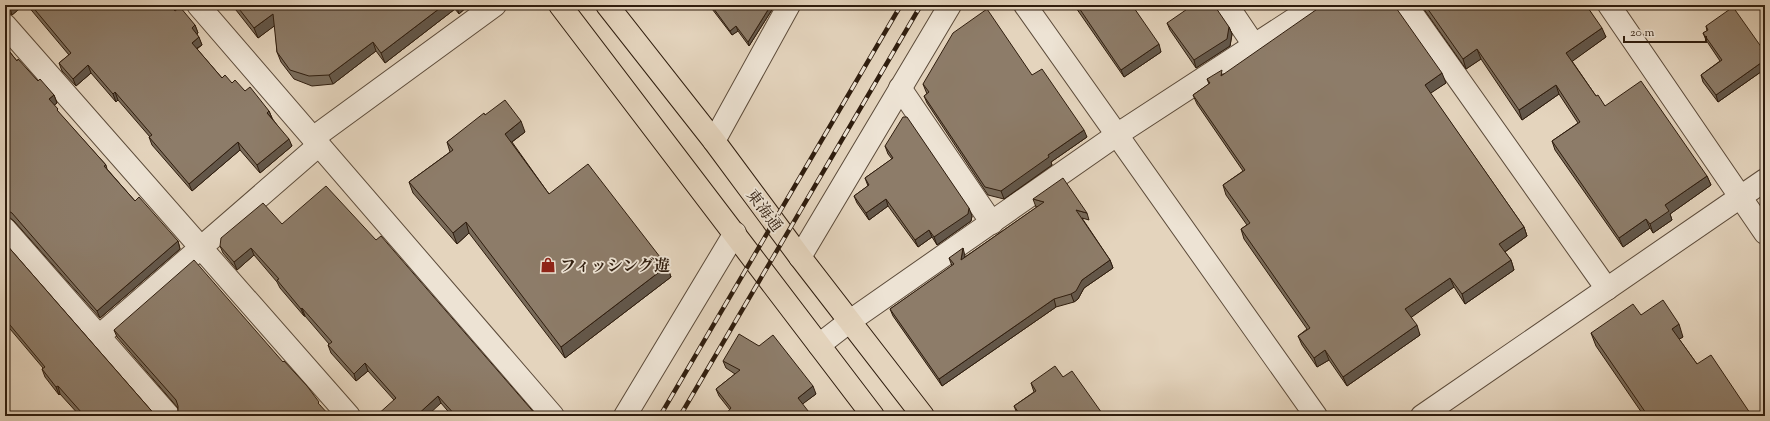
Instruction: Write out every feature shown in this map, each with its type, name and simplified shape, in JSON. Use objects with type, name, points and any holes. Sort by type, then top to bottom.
[{"type":"main road","points":[[560,5],[873,416]]},
{"type":"main road","name":"東海通","points":[[607,5],[714,141],[800,257],[923,416]]},
{"type":"street","points":[[198,5],[553,416]]},
{"type":"street","points":[[100,336],[201,248],[316,141],[495,5]]},
{"type":"street","points":[[714,141],[789,5]]},
{"type":"street","points":[[800,257],[950,5]]},
{"type":"street","points":[[1025,5],[1118,134],[1316,416]]},
{"type":"street","points":[[1227,5],[1254,45]]},
{"type":"street","points":[[819,345],[850,321],[1118,134],[1316,5]]},
{"type":"street","points":[[1406,5],[1607,289]]},
{"type":"street","points":[[1609,5],[1765,233]]},
{"type":"street","points":[[5,25],[349,416]]},
{"type":"street","points":[[900,88],[992,222]]},
{"type":"street","points":[[1422,416],[1765,180]]},
{"type":"street","points":[[5,229],[169,416]]},
{"type":"street","points":[[625,416],[735,233]]},
{"type":"building","points":[[5,5],[13,5],[10,8]]},
{"type":"building","points":[[31,5],[170,5],[175,11],[180,7],[195,25],[192,28],[199,37],[192,43],[222,78],[225,75],[232,83],[235,80],[245,91],[250,87],[269,111],[267,113],[289,139],[257,165],[238,142],[189,184],[149,137],[152,135],[115,92],[113,94],[88,65],[73,79],[59,63],[71,53]]},
{"type":"building","points":[[236,5],[444,5],[381,53],[373,42],[329,75],[309,76],[290,70],[277,52],[273,14],[254,28]]},
{"type":"building","points":[[711,5],[771,5],[748,42],[736,26],[730,31]]},
{"type":"building","points":[[1077,5],[1132,5],[1159,44],[1121,70]]},
{"type":"building","points":[[1193,5],[1214,5],[1229,27],[1227,39],[1194,60],[1167,23]]},
{"type":"building","points":[[1323,5],[1394,5],[1442,73],[1425,85],[1524,227],[1499,244],[1511,260],[1462,294],[1450,278],[1405,309],[1417,325],[1343,377],[1325,350],[1314,358],[1298,336],[1310,328],[1241,229],[1250,223],[1223,185],[1245,170],[1193,95],[1210,83],[1207,79],[1222,70],[1221,76]]},
{"type":"building","points":[[1425,5],[1586,5],[1602,28],[1566,53],[1596,96],[1598,95],[1605,106],[1641,81],[1707,176],[1665,205],[1669,211],[1650,224],[1646,219],[1619,238],[1552,141],[1580,122],[1556,85],[1519,110],[1477,49],[1463,59]]},
{"type":"building","points":[[1733,7],[1762,48],[1760,49],[1765,56],[1765,60],[1716,95],[1701,75],[1722,60],[1703,33],[1708,30],[1706,26]]},
{"type":"building","points":[[987,9],[1032,75],[1042,69],[1084,130],[1001,191],[985,187],[924,96],[929,92],[923,84],[953,33]]},
{"type":"building","points":[[5,46],[17,61],[18,59],[38,81],[40,79],[54,95],[49,99],[58,109],[57,110],[106,165],[104,166],[135,201],[139,197],[178,241],[97,311],[12,213],[5,209]]},
{"type":"building","points":[[505,100],[521,121],[505,134],[549,194],[588,164],[667,266],[561,347],[466,222],[453,233],[409,182],[453,150],[447,142],[484,113],[485,115]]},
{"type":"building","points":[[903,117],[907,117],[969,208],[968,214],[934,237],[929,230],[915,240],[886,199],[866,213],[854,196],[869,185],[865,178],[893,158],[885,146]]},
{"type":"building","points":[[1063,178],[1087,213],[1076,210],[1110,260],[1082,280],[1076,291],[1054,299],[939,379],[890,309],[954,264],[949,258],[963,248],[961,260],[1044,202],[1033,199]]},
{"type":"building","points":[[326,186],[376,240],[381,236],[537,416],[456,416],[438,396],[416,416],[376,416],[396,398],[365,363],[354,374],[328,345],[332,342],[302,308],[301,309],[277,280],[279,279],[251,248],[234,262],[220,246],[221,238],[263,203],[282,224]]},
{"type":"building","points":[[5,243],[156,416],[86,416],[58,386],[56,387],[42,369],[45,367],[5,319]]},
{"type":"building","points":[[194,260],[283,362],[284,361],[307,386],[319,402],[318,403],[330,416],[175,416],[178,412],[176,400],[114,330]]},
{"type":"building","points":[[1663,300],[1679,324],[1672,329],[1697,364],[1711,355],[1752,416],[1648,416],[1591,333],[1633,304],[1641,315]]},
{"type":"building","points":[[739,334],[759,346],[773,335],[813,386],[798,398],[812,416],[724,416],[731,408],[716,389],[740,370],[723,361]]},
{"type":"building","points":[[1055,366],[1063,377],[1072,371],[1104,416],[1021,416],[1014,406],[1036,391],[1031,383]]},
{"type":"railway","points":[[660,416],[901,5]]},
{"type":"railway","points":[[680,416],[921,5]]},
{"type":"place","name":"フィッシング遊","points":[[548,265]]}]
